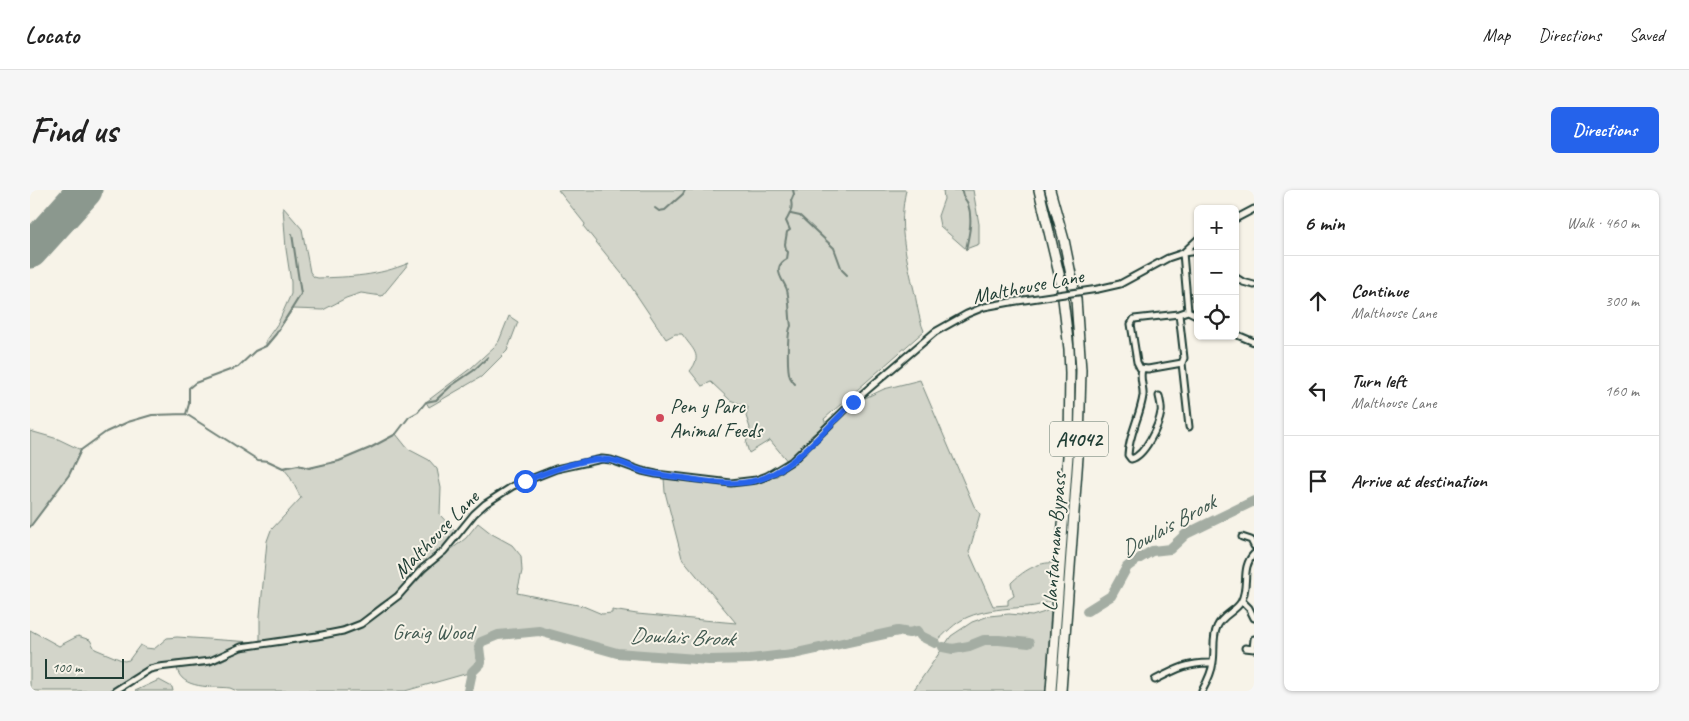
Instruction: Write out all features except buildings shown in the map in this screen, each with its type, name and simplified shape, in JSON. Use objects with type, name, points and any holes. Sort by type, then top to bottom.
[{"type":"highway","name":"Llantarnam Bypass","points":[[1039,190],[1061,282],[1070,373],[1069,442],[1051,691]]},
{"type":"highway","name":"Llantarnam Bypass","points":[[1050,190],[1064,240],[1076,299],[1081,370],[1078,451],[1061,691]]},
{"type":"street","points":[[1239,216],[1254,209]]},
{"type":"street","name":"Malthouse Lane","points":[[115,691],[150,669],[159,666],[210,661],[241,647],[318,636],[343,631],[361,624],[403,592],[422,569],[444,551],[474,514],[485,504],[514,486],[556,469],[602,459],[656,474],[730,484],[756,480],[767,476],[792,461],[853,402],[935,332],[967,314],[984,307],[1120,284],[1168,258],[1183,253],[1194,243]]},
{"type":"street","points":[[1188,311],[1183,253],[1194,252]]},
{"type":"street","points":[[1239,280],[1254,285]]},
{"type":"street","points":[[1159,396],[1161,411],[1154,433],[1138,456],[1131,459],[1128,455],[1129,442],[1143,394],[1140,377],[1142,369],[1137,362],[1130,326],[1131,322],[1188,311],[1194,314]]},
{"type":"street","points":[[1179,314],[1189,427]]},
{"type":"street","points":[[1239,336],[1254,342]]},
{"type":"street","points":[[1142,369],[1182,363]]},
{"type":"street","points":[[1242,537],[1251,540],[1254,546]]},
{"type":"street","points":[[1202,691],[1213,663],[1214,635],[1220,621],[1242,601],[1245,590],[1245,568],[1254,554]]},
{"type":"street","points":[[1242,601],[1249,608],[1254,618]]},
{"type":"street","points":[[1245,648],[1253,649],[1254,639]]},
{"type":"street","points":[[1155,680],[1186,665],[1213,663]]},
{"type":"green space","points":[[76,190],[98,190],[30,264],[30,243]]},
{"type":"green space","points":[[558,190],[906,190],[903,216],[904,238],[907,261],[924,331],[824,419],[826,424],[811,436],[811,440],[788,462],[770,440],[749,453],[746,443],[750,428],[746,416],[748,407],[730,400],[711,382],[702,386],[690,371],[696,361],[696,356],[690,344],[682,334],[675,334],[666,339],[626,279],[584,227],[585,224]]},
{"type":"green space","points":[[943,190],[973,190],[979,224],[979,244],[966,249],[940,226],[938,216],[944,199]]},
{"type":"green space","points":[[283,207],[302,229],[310,272],[314,277],[330,278],[364,275],[386,271],[409,263],[382,296],[361,293],[346,298],[323,310],[293,309],[266,346],[266,340],[278,323],[291,294]]},
{"type":"green space","points":[[509,316],[518,322],[507,351],[481,377],[429,407],[426,402],[471,368],[494,347],[499,341]]},
{"type":"green space","name":"Graig Wood","points":[[920,380],[974,506],[980,514],[969,552],[993,606],[1008,605],[1008,600],[1014,596],[1011,583],[1020,575],[1042,564],[1055,563],[1052,600],[1033,606],[973,615],[950,628],[935,643],[921,636],[918,631],[909,633],[898,631],[793,654],[750,659],[709,660],[617,653],[539,631],[498,635],[481,642],[479,647],[481,663],[472,672],[405,691],[237,691],[230,688],[199,686],[191,683],[180,675],[177,668],[206,666],[219,662],[242,650],[314,639],[355,630],[407,592],[435,562],[466,538],[478,523],[492,534],[512,545],[521,556],[522,571],[517,593],[583,606],[602,614],[612,613],[612,610],[736,623],[682,558],[665,492],[664,478],[731,486],[759,482],[777,476],[801,458],[848,410],[865,398],[884,389]]},
{"type":"green space","points":[[30,431],[58,439],[81,450],[69,475],[30,527]]},
{"type":"green space","points":[[396,434],[408,449],[429,460],[437,469],[441,488],[440,515],[457,532],[393,596],[358,622],[322,633],[260,641],[260,616],[267,541],[271,530],[301,498],[289,475],[283,468],[298,465],[309,468],[339,461],[370,448]]},
{"type":"green space","points":[[1051,608],[1046,691],[913,691],[951,636],[972,622],[989,616],[1009,614],[1032,616]]},
{"type":"green space","points":[[30,630],[59,646],[78,636],[90,640],[95,649],[124,661],[129,660],[140,645],[154,649],[167,638],[252,642],[230,648],[200,661],[177,661],[154,665],[122,682],[111,691],[30,691]]},
{"type":"green space","points":[[159,680],[172,687],[173,691],[135,691]]},
{"type":"waterway","points":[[655,208],[659,211],[665,210],[685,190]]},
{"type":"waterway","points":[[793,190],[791,209],[786,221],[790,230],[787,232],[785,244],[788,252],[787,259],[781,264],[779,271],[789,299],[791,326],[788,343],[788,367],[790,377],[795,384]]},
{"type":"waterway","points":[[962,190],[970,215],[966,249]]},
{"type":"waterway","points":[[791,214],[800,216],[834,248],[842,270],[847,275]]},
{"type":"waterway","points":[[30,527],[69,475],[81,450],[106,432],[128,422],[152,415],[186,414],[189,404],[189,388],[195,383],[238,367],[255,351],[266,346],[276,334],[301,294],[292,234]]},
{"type":"waterway","points":[[186,414],[258,460],[268,461],[283,468],[298,465],[309,468],[339,461],[370,448],[396,434],[409,417],[418,412],[426,402],[436,400],[488,357]]},
{"type":"waterway","name":"Dowlais Brook","points":[[1087,611],[1111,596],[1127,567],[1135,561],[1152,551],[1170,549],[1186,534],[1254,501]]},
{"type":"waterway","name":"Dowlais Brook","points":[[468,691],[472,672],[481,663],[479,647],[481,642],[498,635],[539,631],[617,653],[709,660],[750,659],[793,654],[898,631],[909,633],[918,631],[921,636],[935,643]]},
{"type":"waterway","name":"Dowlais Brook","points":[[943,647],[953,649],[969,646],[984,640],[1029,643]]},
{"type":"runway","points":[[30,251],[85,190]]},
{"type":"place","name":"Pen y Parc Animal Feeds","points":[[660,418]]},
{"type":"route","points":[[525,481],[556,469],[602,459],[611,460],[642,471],[692,479],[730,484],[756,480],[767,476],[792,461],[853,402]]}]
